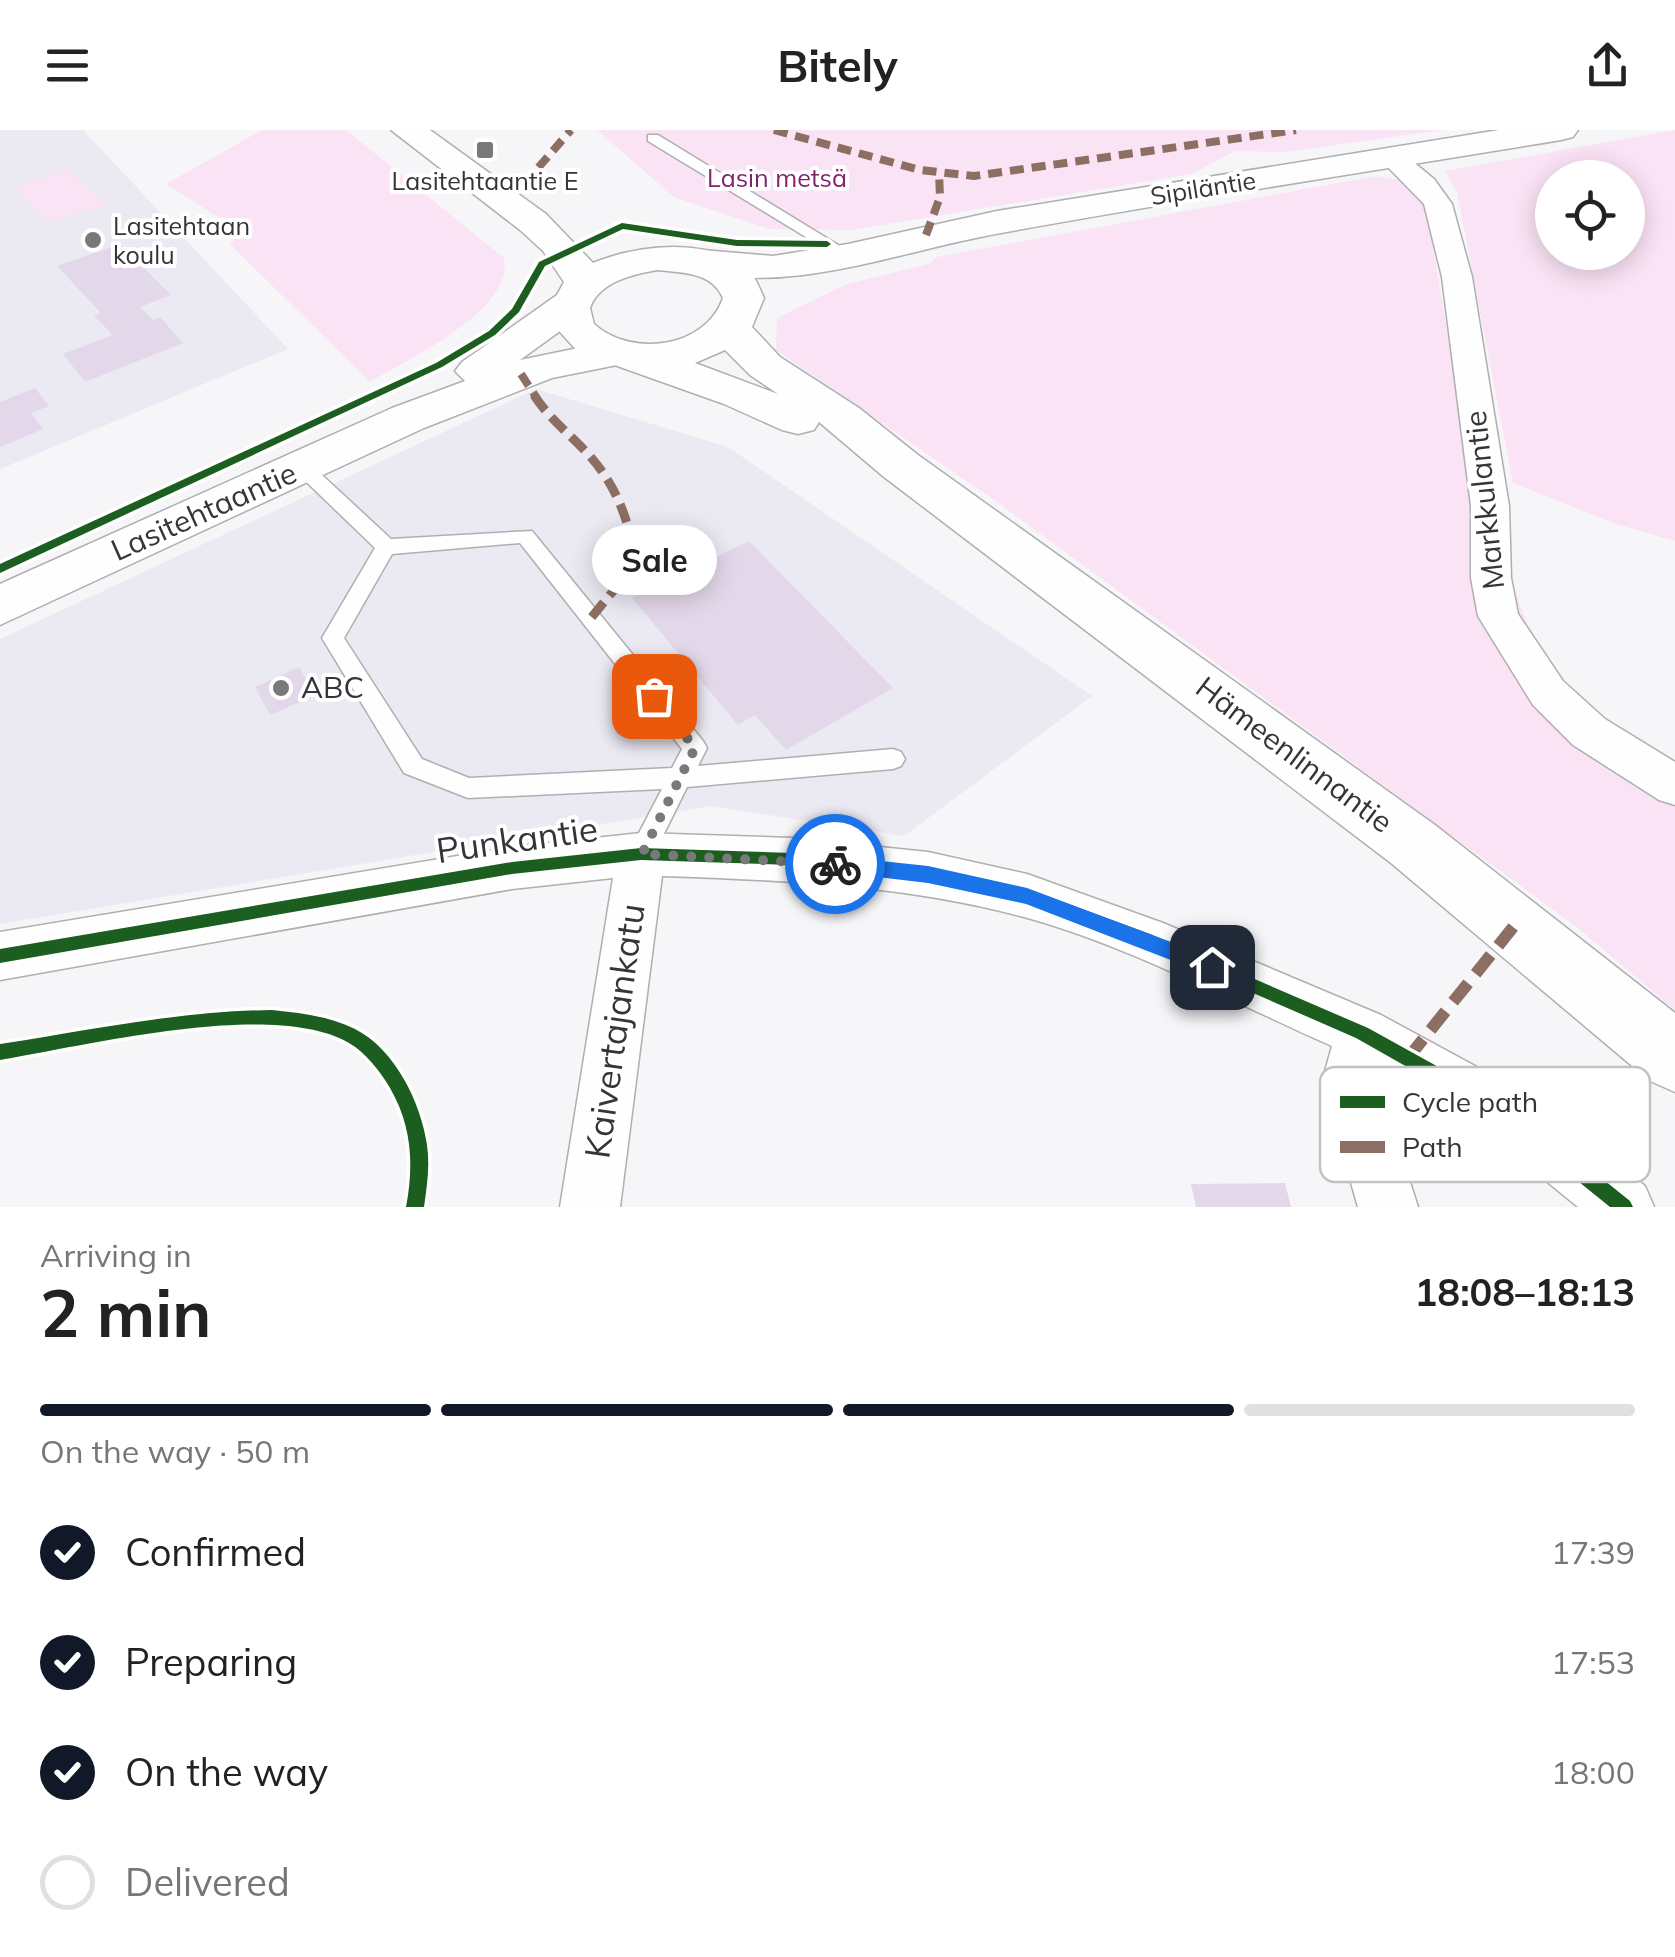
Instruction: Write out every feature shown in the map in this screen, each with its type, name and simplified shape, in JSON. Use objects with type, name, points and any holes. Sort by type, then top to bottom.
[{"type":"main road","points":[[408,130],[508,204],[566,253],[580,270],[578,294]]},
{"type":"main road","name":"Sipiläntie","points":[[658,258],[773,268],[848,256],[926,235],[996,222],[1561,130]]},
{"type":"main road","points":[[508,204],[658,258]]},
{"type":"main road","name":"Sipiläntie","points":[[625,354],[682,353],[702,347],[738,319],[848,256]]},
{"type":"main road","name":"Lasitehtaantie","points":[[408,418],[623,264],[658,258]]},
{"type":"main road","name":"Hämeenlinnantie","points":[[702,262],[735,280],[745,299],[738,319],[743,348],[763,368],[832,410],[1413,844],[1675,1058]]},
{"type":"main road","name":"Hämeenlinnantie","points":[[578,294],[572,321],[580,334],[740,394],[902,466]]},
{"type":"main road","name":"Lasitehtaantie","points":[[0,606],[408,418],[541,367],[625,354]]},
{"type":"street","name":"Markkulantie","points":[[1391,157],[1424,185],[1438,204],[1458,277],[1490,506],[1491,578],[1498,616],[1518,652],[1562,706],[1604,742],[1675,786]]},
{"type":"street","name":"Punkantie","points":[[2,959],[512,868],[642,854],[792,859],[928,874],[1027,896],[1162,946],[1362,1033],[1423,1067]]},
{"type":"street","name":"Kaivertajankatu","points":[[590,1207],[642,854]]},
{"type":"street","points":[[1354,1067],[1362,1033]]},
{"type":"street","points":[[1380,1182],[1388,1207]]},
{"type":"street","name":"Punkantie","points":[[1593,1182],[1624,1207]]},
{"type":"lane","points":[[653,138],[848,256]]},
{"type":"lane","points":[[302,467],[386,547],[525,536],[695,748],[642,854]]},
{"type":"lane","points":[[386,547],[332,638],[413,766],[468,788],[680,778],[893,759]]},
{"type":"shaded area","name":"Lasitehtaan koulu","points":[[0,130],[83,130],[288,349],[0,469]]},
{"type":"shaded area","points":[[536,389],[728,447],[1092,696],[904,836],[710,806],[0,924],[0,639]]},
{"type":"green space","points":[[262,130],[346,130],[504,258],[503,277],[493,296],[455,331],[370,382],[230,244],[245,228],[240,220],[218,217],[166,184]]},
{"type":"green space","name":"Lasin metsä","points":[[597,130],[1442,130],[1286,152],[1235,151],[1191,174],[852,230],[769,229],[674,197]]},
{"type":"green space","points":[[1675,130],[1675,541],[1616,524],[1513,483],[1457,192],[1445,171]]},
{"type":"green space","points":[[67,170],[107,204],[48,223],[15,187]]},
{"type":"green space","points":[[1376,176],[1409,182],[1425,201],[1471,472],[1566,729],[1675,783],[1675,1010],[1578,928],[997,502],[776,350],[777,318],[847,284],[929,264],[937,257]]},
{"type":"building","points":[[120,244],[171,295],[140,307],[153,320],[160,317],[183,343],[85,382],[63,354],[113,335],[94,316],[101,313],[57,266]]},
{"type":"building","points":[[35,388],[49,406],[31,413],[43,429],[0,447],[0,402]]},
{"type":"building","points":[[749,541],[893,688],[786,750],[755,715],[738,725],[632,598]]},
{"type":"building","points":[[299,667],[316,695],[270,715],[255,687]]},
{"type":"building","points":[[1285,1183],[1291,1207],[1196,1207],[1191,1184]]},
{"type":"marked path","points":[[524,184],[571,130]]},
{"type":"marked path","points":[[774,130],[920,170],[974,176],[1296,130]]},
{"type":"marked path","points":[[926,235],[940,197],[939,173]]},
{"type":"marked path","points":[[521,374],[549,418],[603,472],[631,529],[636,563],[591,618]]},
{"type":"marked path","points":[[1408,1058],[1514,926]]},
{"type":"cycle path","points":[[0,569],[439,365],[492,333],[516,310],[542,264],[622,226],[737,243],[827,244]]},
{"type":"cycle path","points":[[0,956],[512,868],[641,854],[792,859],[928,874],[1027,896],[1145,939],[1362,1033],[1423,1067]]},
{"type":"cycle path","points":[[0,1052],[226,1018],[272,1017],[313,1022],[348,1034],[384,1065],[412,1119],[420,1160],[415,1207]]},
{"type":"cycle path","points":[[1593,1182],[1624,1207]]},
{"type":"way so far","points":[[654,696],[695,748],[642,854],[835,864]]},
{"type":"place","name":"Lasitehtaantie E","points":[[485,150]]},
{"type":"place","name":"Lasitehtaan koulu","points":[[93,240]]},
{"type":"place","name":"ABC","points":[[281,688]]},
{"type":"place","name":"Sale","points":[[654,696]]},
{"type":"route","points":[[835,864],[928,874],[1027,896],[1212,967]]}]
